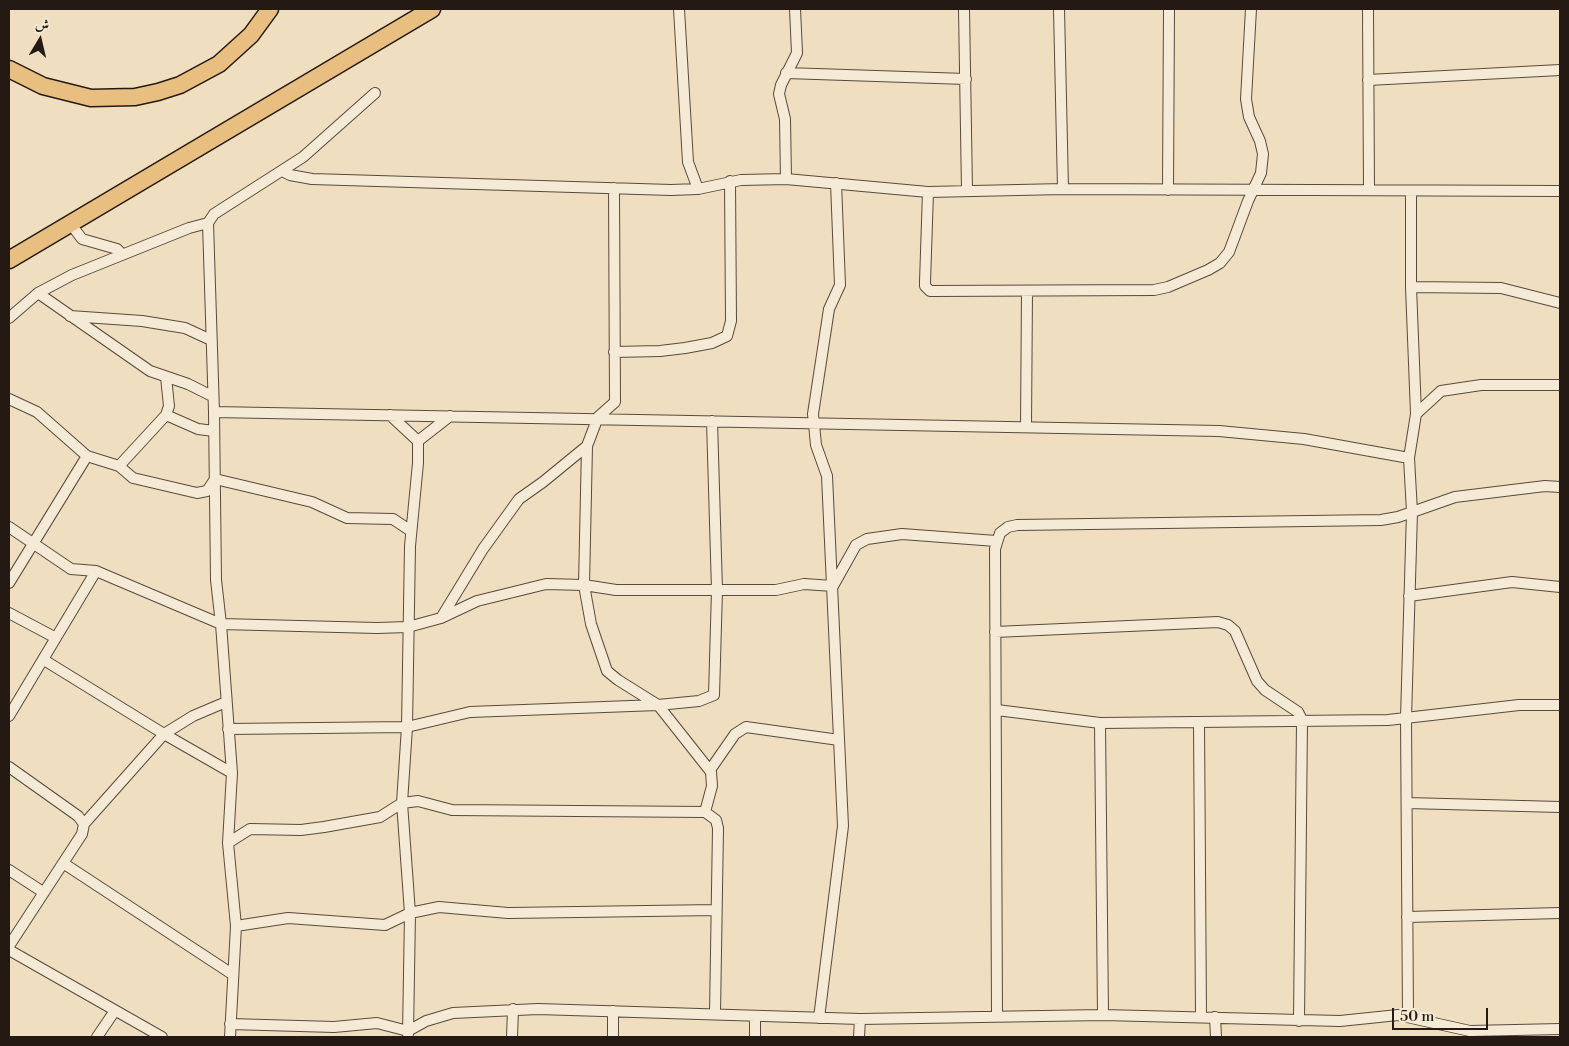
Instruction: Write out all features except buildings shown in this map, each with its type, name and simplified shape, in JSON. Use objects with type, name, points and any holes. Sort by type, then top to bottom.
[{"type":"highway","points":[[9,69],[43,86],[91,98],[134,97],[158,92],[180,85],[219,64],[251,35],[270,9]]},
{"type":"highway","points":[[9,260],[70,222],[432,9]]},
{"type":"street","points":[[679,9],[688,162],[698,189]]},
{"type":"street","points":[[786,179],[785,120],[779,94],[786,74],[796,60],[795,9]]},
{"type":"street","points":[[964,9],[967,191]]},
{"type":"street","points":[[1059,9],[1063,189]]},
{"type":"street","points":[[1168,190],[1169,9]]},
{"type":"street","points":[[928,192],[924,282],[927,290],[1154,290],[1168,287],[1208,270],[1220,263],[1229,252],[1261,173],[1263,154],[1260,141],[1249,117],[1246,99],[1251,9]]},
{"type":"street","points":[[1368,9],[1369,190]]},
{"type":"street","points":[[1368,80],[1560,70]]},
{"type":"street","points":[[786,74],[966,79]]},
{"type":"street","points":[[230,1037],[236,926],[228,843],[232,773],[216,580],[214,412],[208,223],[214,214],[312,150],[375,93]]},
{"type":"street","points":[[282,171],[290,175],[312,178],[614,188],[698,189],[730,181],[786,179],[928,192],[1063,189],[1560,191]]},
{"type":"street","points":[[614,352],[660,352],[712,343],[727,336],[731,321],[730,181]]},
{"type":"street","points":[[819,1018],[843,826],[827,476],[816,445],[813,414],[829,309],[839,290],[841,276],[836,183]]},
{"type":"street","points":[[614,188],[615,402],[596,421],[587,446],[584,585],[591,624],[607,670],[618,680],[658,705],[710,770],[712,786],[705,812]]},
{"type":"street","points":[[1408,1017],[1406,718],[1412,512],[1409,458],[1416,414],[1411,287],[1412,190]]},
{"type":"street","points":[[70,222],[82,239],[117,249],[122,254]]},
{"type":"street","points":[[9,318],[38,293],[72,275],[189,228],[208,223]]},
{"type":"street","points":[[1411,287],[1500,288],[1560,303]]},
{"type":"street","points":[[1026,427],[1027,291]]},
{"type":"street","points":[[38,293],[150,372],[188,384],[212,396]]},
{"type":"street","points":[[69,316],[142,321],[185,328],[211,340]]},
{"type":"street","points":[[118,466],[166,415],[169,406],[166,377]]},
{"type":"street","points":[[1416,414],[1441,391],[1481,385],[1560,385]]},
{"type":"street","points":[[9,399],[37,412],[87,456],[118,466],[133,478],[197,493],[207,491],[215,478]]},
{"type":"street","points":[[214,412],[1258,433],[1409,458]]},
{"type":"street","points":[[166,415],[198,429],[214,431]]},
{"type":"street","points":[[390,415],[418,441],[418,463],[411,531],[407,727],[402,803],[410,913],[408,1034]]},
{"type":"street","points":[[418,441],[450,416]]},
{"type":"street","points":[[228,728],[407,727],[470,712],[658,705],[699,701],[714,695],[716,590],[712,421]]},
{"type":"street","points":[[441,618],[484,549],[519,499],[587,446]]},
{"type":"street","points":[[9,583],[87,456]]},
{"type":"street","points":[[215,478],[312,502],[347,518],[393,519],[411,531]]},
{"type":"street","points":[[997,1016],[997,710],[995,632],[996,541],[1000,533],[1008,527],[1018,526],[1381,520],[1412,512],[1455,497],[1545,486],[1560,487]]},
{"type":"street","points":[[9,527],[72,569],[96,571],[221,624],[408,627],[441,618],[477,601],[537,586],[584,585],[616,590],[776,590],[804,584],[833,586]]},
{"type":"street","points":[[833,586],[856,545],[866,539],[902,534],[996,541]]},
{"type":"street","points":[[9,716],[96,571]]},
{"type":"street","points":[[1409,596],[1512,582],[1560,587]]},
{"type":"street","points":[[9,613],[56,638]]},
{"type":"street","points":[[995,632],[1207,621],[1223,623],[1235,631],[1257,680],[1265,690],[1298,712],[1302,720],[1299,1021]]},
{"type":"street","points":[[44,660],[164,734],[232,773]]},
{"type":"street","points":[[9,946],[82,834],[84,824],[164,734],[193,716],[226,702]]},
{"type":"street","points":[[997,710],[1100,723],[1406,718],[1510,706],[1560,705]]},
{"type":"street","points":[[1199,722],[1201,1017]]},
{"type":"street","points":[[1100,723],[1103,1015]]},
{"type":"street","points":[[710,770],[735,734],[746,727],[839,740]]},
{"type":"street","points":[[9,768],[78,816],[84,824]]},
{"type":"street","points":[[228,843],[250,829],[311,829],[380,817],[402,803],[418,801],[452,810],[705,812],[716,820],[718,828],[715,1014]]},
{"type":"street","points":[[1406,803],[1560,807]]},
{"type":"street","points":[[63,863],[232,974]]},
{"type":"street","points":[[9,870],[43,892]]},
{"type":"street","points":[[236,926],[288,918],[385,924],[410,913],[439,907],[508,914],[716,910]]},
{"type":"street","points":[[1407,917],[1560,913]]},
{"type":"street","points":[[9,950],[114,1012],[162,1037]]},
{"type":"street","points":[[408,1034],[426,1020],[453,1013],[513,1009],[860,1019],[1103,1015],[1340,1021],[1385,1015],[1408,1017],[1452,1033],[1549,1033],[1560,1029]]},
{"type":"street","points":[[512,1037],[513,1009]]},
{"type":"street","points":[[613,1011],[613,1037]]},
{"type":"street","points":[[97,1037],[114,1012]]},
{"type":"street","points":[[755,1017],[755,1037]]},
{"type":"street","points":[[1215,1017],[1216,1037]]},
{"type":"street","points":[[859,1037],[860,1019]]},
{"type":"street","points":[[230,1024],[334,1027],[377,1023],[408,1034]]}]
